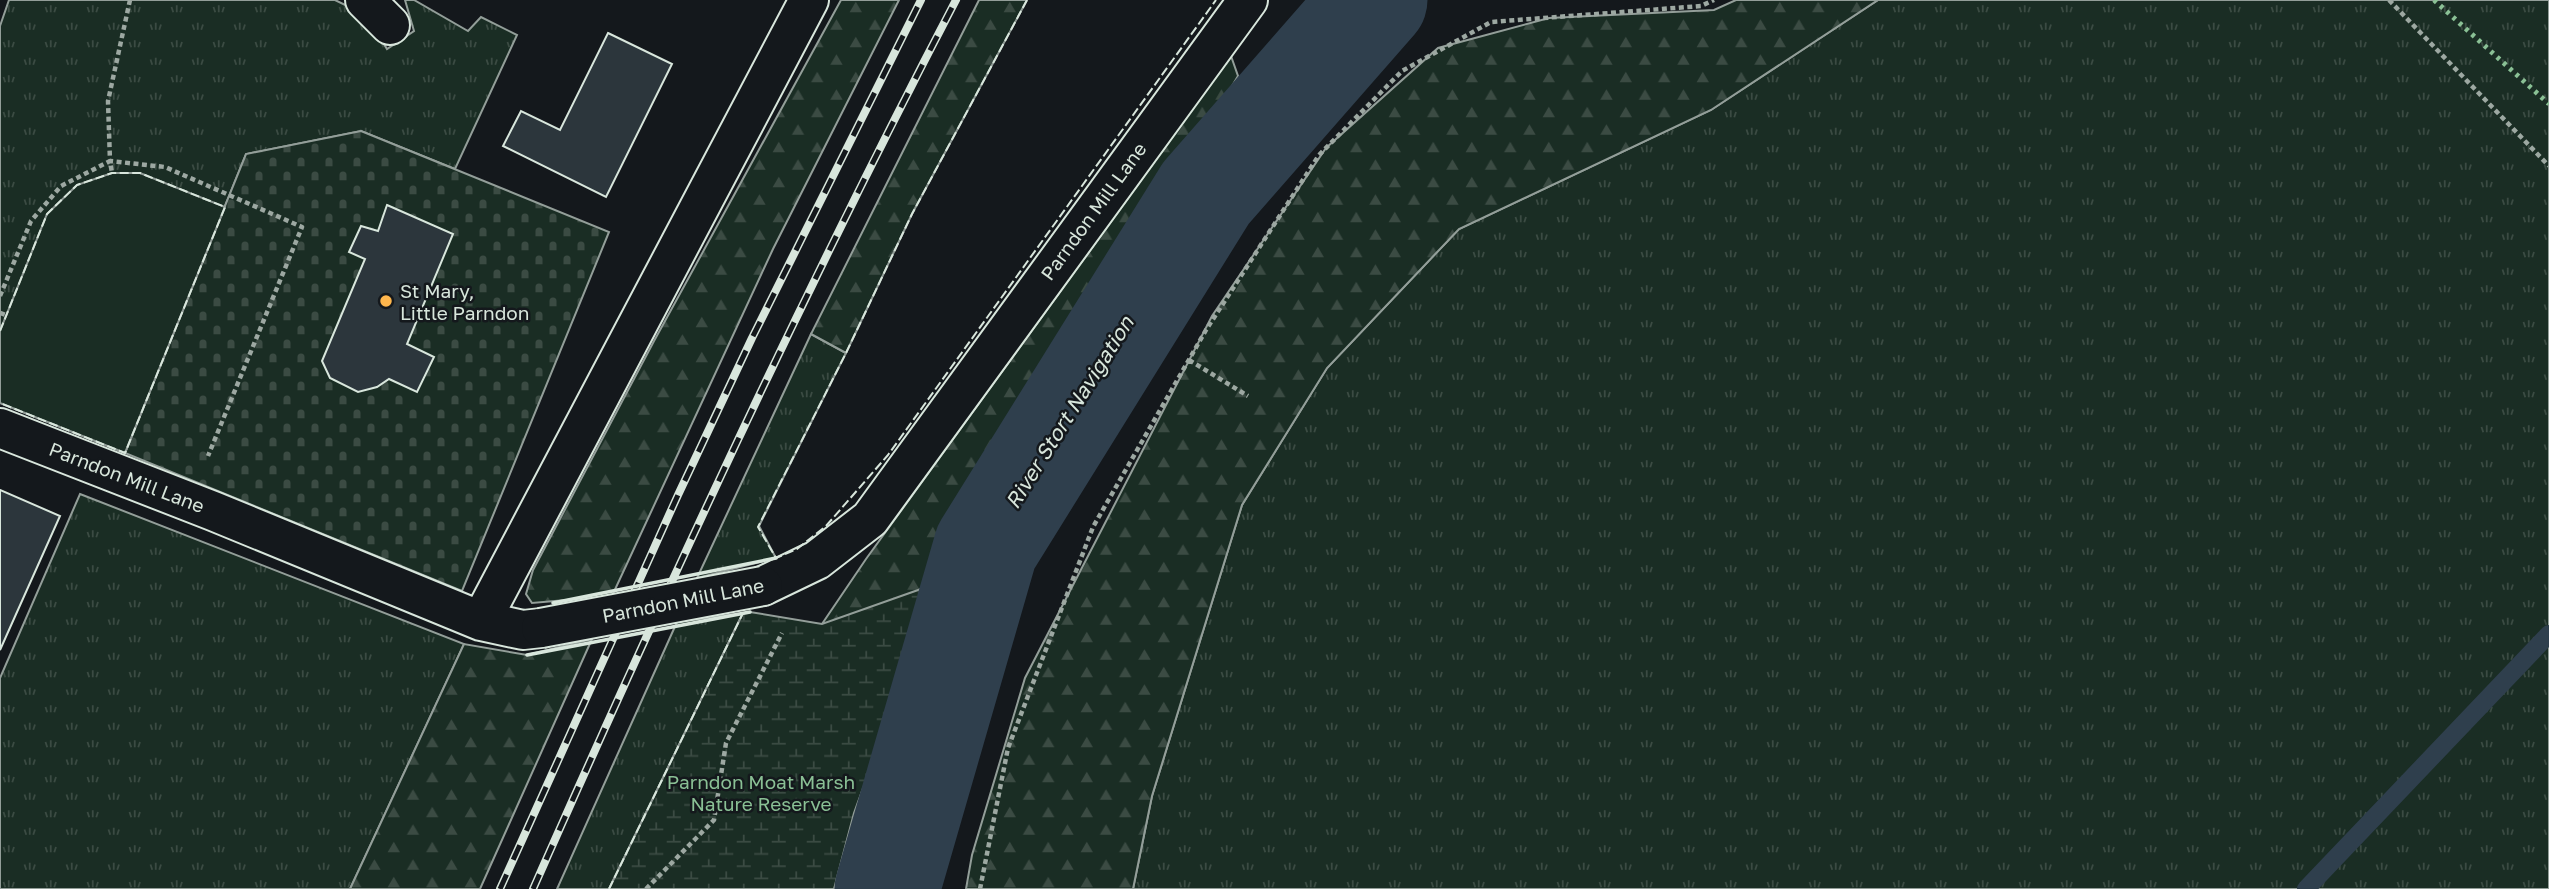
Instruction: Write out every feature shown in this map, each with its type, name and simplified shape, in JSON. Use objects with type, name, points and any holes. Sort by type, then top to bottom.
[{"type":"street","points":[[481,621],[809,0]]},
{"type":"street","name":"Parndon Mill Lane","points":[[0,428],[481,621],[523,630],[763,586],[817,560],[870,519],[1248,0]]},
{"type":"path","points":[[112,173],[108,101],[130,0]]},
{"type":"path","points":[[980,889],[1008,748],[1093,527],[1206,330],[1319,155],[1402,71],[1491,22],[1702,6],[1714,0]]},
{"type":"path","points":[[2389,0],[2549,166]]},
{"type":"path","points":[[0,296],[31,220],[61,186],[110,161],[165,167],[302,227],[190,502]]},
{"type":"path","points":[[0,313],[6,315]]},
{"type":"path","points":[[1189,360],[1248,396]]},
{"type":"path","points":[[646,889],[714,820],[726,743],[817,560]]},
{"type":"green space","points":[[9,0],[335,0],[366,15],[387,49],[414,31],[405,0],[414,0],[468,31],[481,17],[517,35],[455,169],[361,131],[246,154],[125,453],[0,403],[0,26]]},
{"type":"green space","points":[[841,0],[899,0],[773,249],[612,596],[532,603],[526,594],[533,570],[654,341]]},
{"type":"green space","points":[[979,0],[1027,0],[912,214],[846,353],[811,334]]},
{"type":"green space","points":[[1736,0],[1878,0],[1711,110],[1459,229],[1327,368],[1242,505],[1152,796],[1133,889],[966,889],[972,855],[1025,678],[1212,316],[1326,148],[1438,48],[1549,18],[1714,10]]},
{"type":"green space","points":[[1878,0],[2549,0],[2549,889],[1133,889],[1152,796],[1242,505],[1327,368],[1459,229],[1711,110]]},
{"type":"green space","points":[[1231,56],[1238,76],[997,479],[938,583],[854,813],[834,889],[679,889],[822,624],[866,559]]},
{"type":"green space","points":[[361,131],[609,232],[462,591],[125,453],[246,154]]},
{"type":"green space","points":[[112,173],[140,173],[225,207],[125,453],[0,403],[0,331],[47,214],[77,185]]},
{"type":"green space","points":[[811,334],[846,353],[759,526],[776,558],[697,578]]},
{"type":"green space","points":[[80,494],[464,644],[350,889],[0,889],[0,678]]},
{"type":"green space","name":"Parndon Moat Marsh Nature Reserve","points":[[938,583],[854,813],[834,889],[609,889],[743,613],[822,624]]},
{"type":"green space","points":[[743,613],[609,889],[557,889],[677,622]]},
{"type":"green space","points":[[592,639],[480,889],[350,889],[464,644],[527,655]]},
{"type":"building","points":[[608,33],[672,64],[606,197],[503,146],[521,111],[560,130]]},
{"type":"building","name":"St Mary, Little Parndon","points":[[387,205],[453,234],[407,344],[434,357],[417,392],[389,379],[377,387],[358,392],[330,378],[322,361],[365,259],[349,252],[361,226],[378,231]]},
{"type":"building","points":[[0,490],[60,516],[0,650]]},
{"type":"waterway","name":"River Stort Navigation","points":[[887,889],[986,547],[1206,193],[1375,0]]},
{"type":"waterway","points":[[2306,889],[2549,634]]},
{"type":"railway","points":[[500,889],[752,338],[921,0]]},
{"type":"railway","points":[[533,889],[737,441],[844,219],[956,0]]},
{"type":"hedge","points":[[2434,0],[2549,104]]},
{"type":"fence","points":[[1027,0],[912,214],[846,353],[758,527],[776,558],[797,549],[826,526],[888,455],[1216,0]]},
{"type":"fence","points":[[0,331],[47,214],[77,185],[112,173],[140,173],[225,207],[125,453],[0,403]]},
{"type":"fence","points":[[609,889],[743,613]]},
{"type":"wall","points":[[553,603],[776,558]]},
{"type":"wall","points":[[527,655],[750,612]]},
{"type":"place","name":"St Mary, Little Parndon","points":[[386,301]]}]
